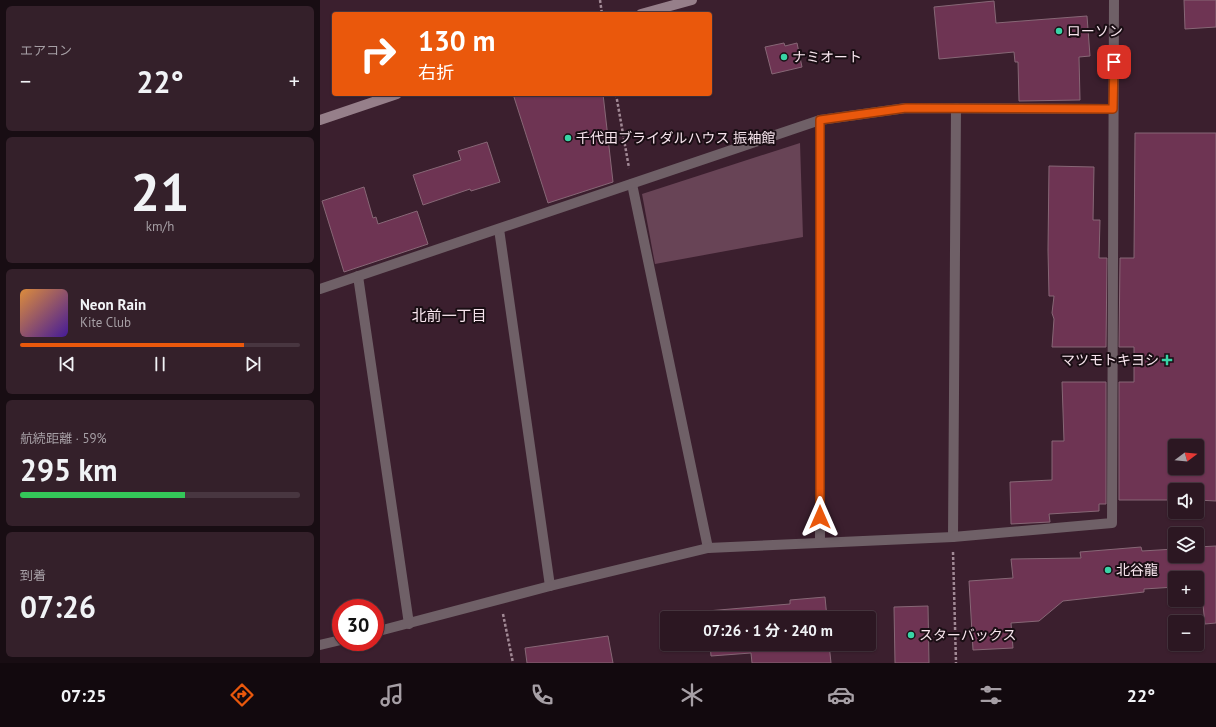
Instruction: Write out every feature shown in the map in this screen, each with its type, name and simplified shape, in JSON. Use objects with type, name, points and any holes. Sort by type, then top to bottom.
[{"type":"street","points":[[648,12],[692,0]]},
{"type":"street","points":[[384,630],[550,586],[708,548],[953,537],[1112,524],[1114,0]]},
{"type":"street","points":[[320,120],[391,96]]},
{"type":"street","points":[[320,289],[820,120],[906,108],[1113,109]]},
{"type":"street","points":[[953,537],[956,108]]},
{"type":"street","points":[[820,120],[820,542]]},
{"type":"street","points":[[632,184],[708,548]]},
{"type":"street","points":[[499,229],[550,586]]},
{"type":"street","points":[[358,276],[409,624]]},
{"type":"street","points":[[320,645],[332,642]]},
{"type":"path","points":[[600,0],[602,12]]},
{"type":"path","points":[[616,96],[632,184]]},
{"type":"path","points":[[953,537],[956,663]]},
{"type":"path","points":[[501,599],[513,663]]},
{"type":"shaded area","points":[[800,143],[803,237],[655,264],[642,194]]},
{"type":"building","points":[[1184,0],[1216,0],[1216,27],[1185,29]]},
{"type":"building","points":[[994,1],[996,23],[1087,16],[1090,56],[1079,57],[1080,100],[1019,101],[1018,62],[1015,62],[1014,52],[939,59],[934,7]]},
{"type":"building","name":"ナミオート","points":[[784,43],[785,46],[797,43],[802,67],[772,74],[765,47]]},
{"type":"building","name":"千代田ブライダルハウス 振袖館","points":[[514,96],[603,96],[613,182],[548,203]]},
{"type":"building","points":[[1135,133],[1216,133],[1216,501],[1204,500],[1204,483],[1168,483],[1168,500],[1119,500],[1119,382],[1134,382],[1134,347],[1119,347],[1120,258],[1134,258]]},
{"type":"building","points":[[487,142],[500,182],[471,191],[470,189],[423,205],[413,175],[461,160],[458,151]]},
{"type":"building","points":[[1049,166],[1094,167],[1093,220],[1100,220],[1099,258],[1107,258],[1106,347],[1052,347],[1054,319],[1052,313],[1054,296],[1049,296]]},
{"type":"building","points":[[364,187],[373,218],[376,217],[378,224],[417,211],[428,244],[344,272],[322,201]]},
{"type":"building","points":[[1062,382],[1106,382],[1106,504],[1099,504],[1099,511],[1049,514],[1050,522],[1011,524],[1010,482],[1052,480],[1052,441],[1064,441]]},
{"type":"building","points":[[1216,546],[1216,623],[1205,624],[1203,607],[1204,571],[1168,571],[1168,587],[1144,589],[1144,592],[1063,601],[1039,621],[1011,623],[1013,648],[973,650],[969,581],[1013,578],[1011,559],[1081,558],[1080,552],[1141,547],[1142,551],[1168,549],[1168,563],[1204,563],[1204,547]]},
{"type":"building","points":[[825,597],[826,611],[707,611],[790,604],[790,600]]},
{"type":"building","name":"スターバックス","points":[[928,606],[929,663],[895,663],[894,607]]},
{"type":"building","points":[[608,636],[613,663],[527,663],[525,648]]},
{"type":"building","points":[[711,651],[830,651],[831,663],[752,663],[751,653],[711,656]]},
{"type":"place","name":"ローソン","points":[[1059,31]]},
{"type":"place","name":"ナミオート","points":[[784,57]]},
{"type":"place","name":"千代田ブライダルハウス 振袖館","points":[[568,138]]},
{"type":"place","name":"マツモトキヨシ","points":[[1167,360]]},
{"type":"place","name":"北谷龍","points":[[1108,570]]},
{"type":"place","name":"スターバックス","points":[[911,635]]},
{"type":"district","name":"北前一丁目","points":[[449,316]]},
{"type":"route","points":[[820,517],[820,120],[906,108],[1113,109],[1114,62]]}]
